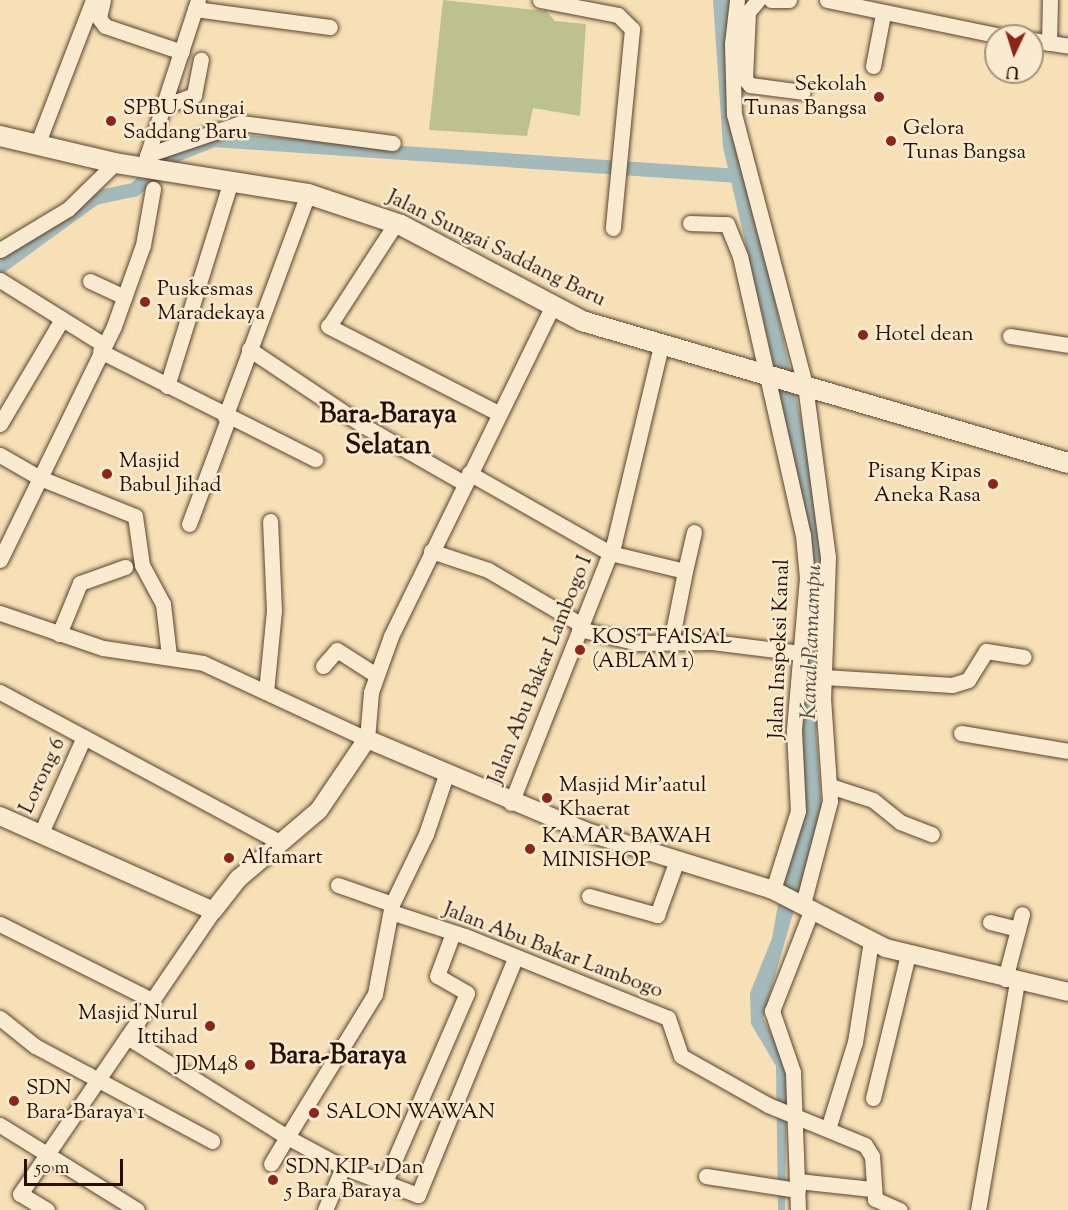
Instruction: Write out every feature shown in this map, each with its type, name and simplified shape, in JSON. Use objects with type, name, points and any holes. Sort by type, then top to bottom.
[{"type":"main road","name":"Jalan Sungai Saddang Baru","points":[[0,136],[115,163],[148,163],[196,175],[308,194],[396,223],[552,308],[661,346],[802,384],[1068,463]]},
{"type":"street","points":[[36,146],[93,0]]},
{"type":"street","points":[[103,0],[100,23],[182,52]]},
{"type":"street","points":[[540,0],[618,15],[631,26],[618,149],[613,228]]},
{"type":"street","points":[[737,0],[732,44],[734,114],[802,384],[828,557],[824,677],[830,786],[827,816],[805,905],[772,1011],[791,1061],[795,1187],[798,1210]]},
{"type":"street","points":[[758,0],[748,12],[745,79],[750,85],[803,92]]},
{"type":"street","points":[[771,0],[789,0]]},
{"type":"street","points":[[830,0],[883,14],[984,33]]},
{"type":"street","points":[[1048,44],[1050,0]]},
{"type":"street","points":[[148,163],[196,5],[330,27]]},
{"type":"street","points":[[873,66],[883,14]]},
{"type":"street","points":[[1044,43],[1068,46]]},
{"type":"street","points":[[167,105],[194,95],[201,60]]},
{"type":"street","points":[[148,163],[241,123],[393,143]]},
{"type":"street","points":[[0,250],[75,203],[115,163]]},
{"type":"street","points":[[166,386],[231,181]]},
{"type":"street","points":[[0,560],[102,348],[124,297],[143,245],[153,189]]},
{"type":"street","points":[[189,524],[249,349],[308,194]]},
{"type":"street","points":[[396,223],[329,326],[498,413]]},
{"type":"street","name":"Jalan Inspeksi Kanal","points":[[690,223],[729,226],[756,320],[766,376],[800,513],[807,578],[794,729],[798,811],[776,891]]},
{"type":"street","points":[[0,280],[63,319],[102,348],[166,386],[226,418],[315,459]]},
{"type":"street","points":[[90,281],[124,297]]},
{"type":"street","points":[[47,1210],[20,1194],[44,1152],[127,1037],[213,910],[280,842],[319,810],[367,739],[376,675],[430,551],[552,308]]},
{"type":"street","points":[[0,424],[63,319]]},
{"type":"street","points":[[1010,336],[1068,345]]},
{"type":"street","points":[[610,553],[661,346]]},
{"type":"street","points":[[249,349],[364,426],[610,553],[685,571]]},
{"type":"street","points":[[0,455],[40,478],[135,516],[142,565],[163,604],[169,656]]},
{"type":"street","points":[[266,692],[274,611],[270,521]]},
{"type":"street","points":[[671,642],[694,532]]},
{"type":"street","points":[[430,551],[488,570],[579,627],[617,640],[671,642],[800,653]]},
{"type":"street","name":"Jalan Abu Bakar Lambogo I","points":[[511,803],[610,553]]},
{"type":"street","points":[[59,634],[80,583],[125,567]]},
{"type":"street","points":[[0,613],[103,648],[169,656],[213,666],[367,739],[511,803],[776,891],[871,941],[908,954],[1011,981],[1068,992]]},
{"type":"street","points":[[323,666],[337,650],[376,675]]},
{"type":"street","points":[[824,677],[952,685],[968,680],[986,651],[1024,657]]},
{"type":"street","points":[[0,692],[280,842]]},
{"type":"street","points":[[961,733],[1068,751]]},
{"type":"street","name":"Lorong 6","points":[[41,833],[84,737]]},
{"type":"street","points":[[271,1164],[375,994],[391,908],[426,834],[446,775]]},
{"type":"street","points":[[830,786],[873,800],[900,822],[932,834]]},
{"type":"street","points":[[0,816],[213,910]]},
{"type":"street","points":[[589,896],[657,915],[677,860]]},
{"type":"street","name":"Jalan Abu Bakar Lambogo","points":[[338,885],[668,1018],[681,1056],[768,1106],[828,1129],[870,1150],[872,1189]]},
{"type":"street","points":[[978,1210],[1020,921],[990,922]]},
{"type":"street","points":[[0,924],[152,1000]]},
{"type":"street","points":[[384,1184],[467,993],[437,976],[453,933]]},
{"type":"street","points":[[828,1129],[855,1042],[871,941]]},
{"type":"street","points":[[873,1098],[908,954]]},
{"type":"street","points":[[127,1037],[287,1137],[343,1167],[414,1196],[422,1192],[515,958]]},
{"type":"street","points":[[0,1018],[35,1046],[212,1141]]},
{"type":"street","points":[[0,1125],[137,1210]]},
{"type":"street","points":[[325,1210],[343,1167]]},
{"type":"street","points":[[706,1176],[770,1188],[872,1189],[881,1203],[900,1210]]},
{"type":"green space","points":[[443,0],[546,11],[555,21],[586,24],[580,116],[533,108],[527,136],[429,130]]},
{"type":"water","name":"Kanal Pannampu","points":[[713,0],[733,0],[729,41],[757,219],[820,506],[826,625],[816,732],[822,812],[763,1018],[787,1064],[785,1210],[778,1210],[776,1066],[751,1024],[750,993],[772,938],[783,877],[803,818],[800,713],[811,586],[773,362],[723,147]]},
{"type":"waterway","points":[[0,267],[95,198],[134,190],[176,155],[214,140],[739,176]]},
{"type":"place","name":"Sekolah Tunas Bangsa","points":[[879,97]]},
{"type":"place","name":"SPBU Sungai Saddang Baru","points":[[111,121]]},
{"type":"place","name":"Gelora Tunas Bangsa","points":[[891,141]]},
{"type":"place","name":"Puskesmas Maradekaya","points":[[145,302]]},
{"type":"place","name":"Hotel dean","points":[[863,335]]},
{"type":"place","name":"Masjid Babul Jihad","points":[[107,474]]},
{"type":"place","name":"Pisang Kipas Aneka Rasa","points":[[993,484]]},
{"type":"place","name":"KOST FAISAL (ABLAM 1)","points":[[580,650]]},
{"type":"place","name":"Masjid Mir'aatul Khaerat","points":[[547,798]]},
{"type":"place","name":"KAMAR BAWAH MINISHOP","points":[[530,849]]},
{"type":"place","name":"Alfamart","points":[[229,858]]},
{"type":"place","name":"Masjid Nurul Ittihad","points":[[210,1026]]},
{"type":"place","name":"JDM48","points":[[250,1065]]},
{"type":"place","name":"SDN Bara-Baraya 1","points":[[14,1101]]},
{"type":"place","name":"SALON WAWAN","points":[[314,1113]]},
{"type":"place","name":"SDN KIP 1 Dan 5 Bara Baraya","points":[[273,1180]]},
{"type":"district","name":"Bara-Baraya Selatan","points":[[388,430]]},
{"type":"district","name":"Bara-Baraya","points":[[338,1057]]}]
